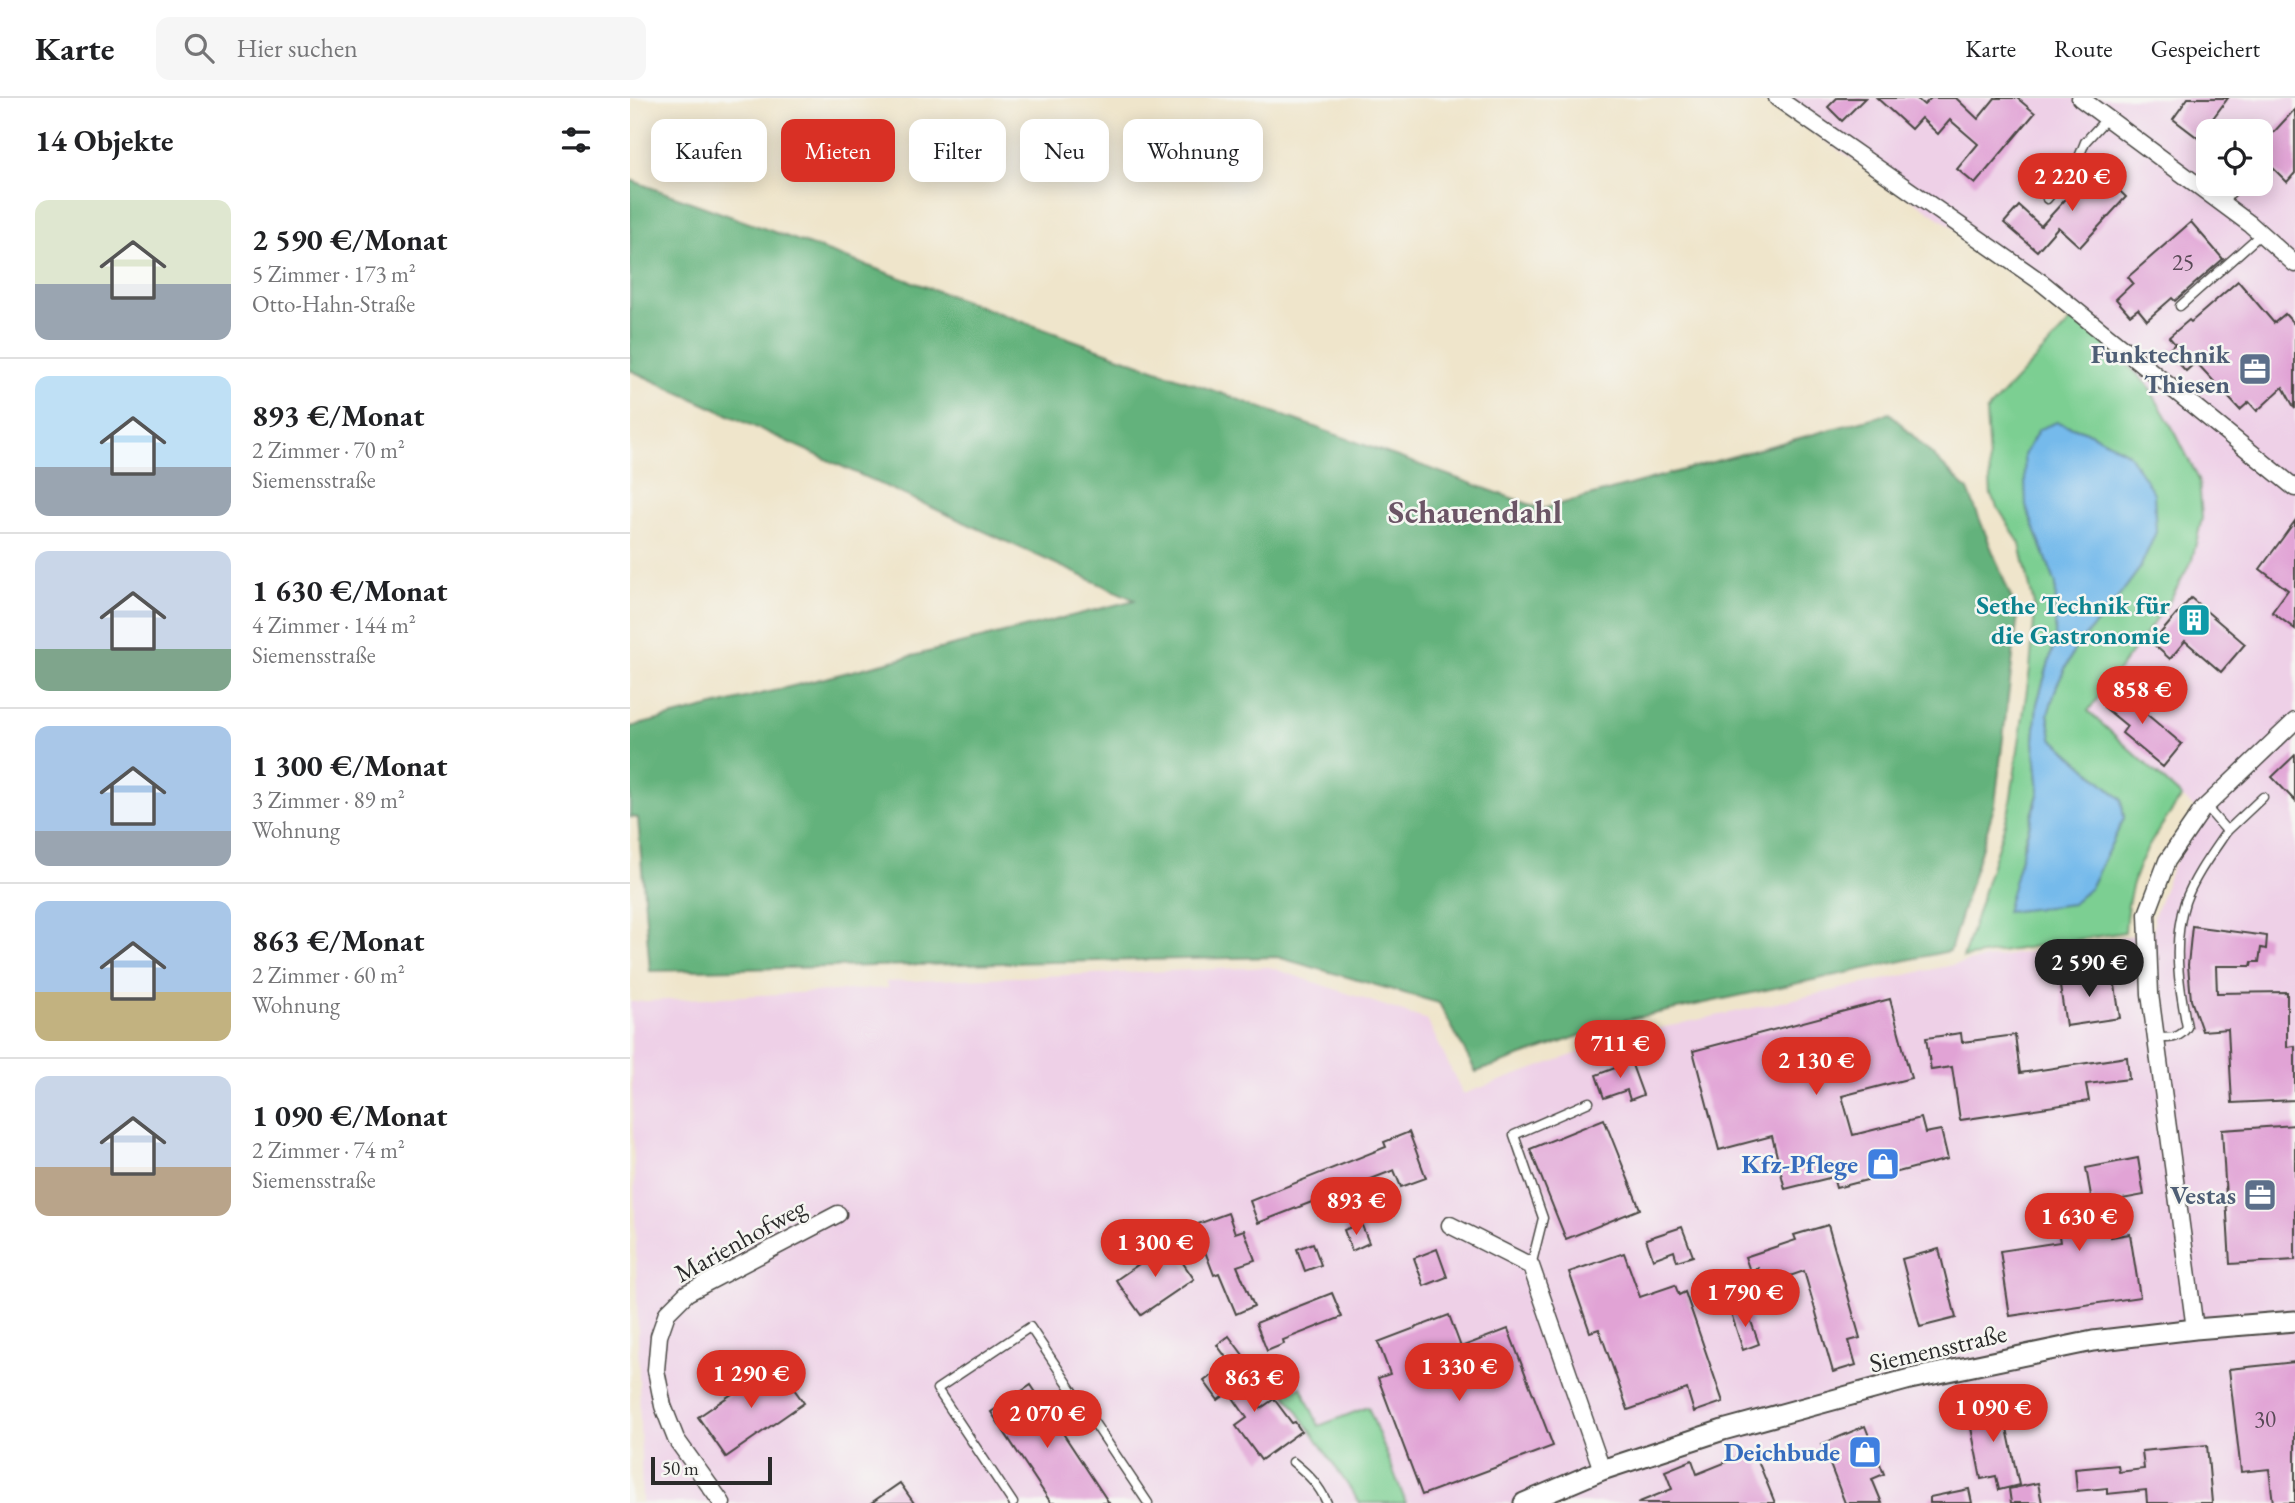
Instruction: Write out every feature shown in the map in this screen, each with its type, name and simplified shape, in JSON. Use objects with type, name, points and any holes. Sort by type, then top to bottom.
[{"type":"street","points":[[1777,98],[2041,282],[2295,488]]},
{"type":"street","points":[[2080,98],[2222,203],[2295,264]]},
{"type":"street","points":[[2195,1329],[2150,994],[2147,914],[2167,861],[2206,807],[2295,721]]},
{"type":"street","name":"Marienhofweg","points":[[722,1503],[676,1439],[663,1406],[656,1370],[659,1336],[667,1313],[687,1293],[838,1214]]},
{"type":"street","points":[[1450,1225],[1531,1266],[1602,1470]]},
{"type":"street","name":"Siemensstraße","points":[[1524,1503],[1602,1470],[1723,1430],[1910,1379],[2093,1341],[2295,1321]]},
{"type":"lane","points":[[2047,199],[2077,162],[2085,142],[2107,118]]},
{"type":"lane","points":[[2222,203],[2228,196]]},
{"type":"lane","points":[[2180,306],[2261,234]]},
{"type":"lane","points":[[2157,1038],[2174,1038],[2183,1034],[2187,1027],[2179,977],[2179,935],[2186,902],[2208,857],[2227,831],[2263,797]]},
{"type":"lane","points":[[2206,807],[2227,831]]},
{"type":"lane","points":[[1531,1266],[1543,1218],[1514,1135],[1589,1102]]},
{"type":"lane","points":[[1013,1503],[937,1389],[1030,1327],[1148,1503]]},
{"type":"lane","points":[[1293,1462],[1311,1476],[1327,1503]]},
{"type":"shaded area","points":[[1786,98],[2295,98],[2295,1503],[642,1503],[630,1002],[889,988],[885,982],[1269,967],[1427,1020],[1463,1094],[1632,1034],[1966,962],[2154,932],[2154,916],[2173,865],[2204,817],[2088,711],[2169,602],[2192,560],[2147,384],[2038,285],[1789,116]]},
{"type":"green space","points":[[630,180],[1542,509],[1890,413],[1968,490],[2018,615],[1995,804],[1950,951],[1625,1020],[1476,1072],[1439,1003],[1277,957],[650,971],[638,818],[630,817],[630,727],[1135,600],[630,370]]},
{"type":"green space","points":[[2077,315],[2147,384],[2199,480],[2202,518],[2192,560],[2169,602],[2088,711],[2182,797],[2159,829],[2135,875],[2125,932],[1963,958],[2009,810],[2030,669],[2035,609],[2020,544],[1991,496],[1986,412]],"holes":[[[2057,422],[2090,433],[2128,453],[2140,568],[2111,607],[2076,646],[2057,685],[2048,714],[2052,738],[2121,799],[2124,818],[2090,888],[2023,846],[2039,791],[2034,741],[2037,704],[2055,641],[2056,584],[2026,506]]]},
{"type":"green space","points":[[1301,1387],[1319,1426],[1368,1407],[1406,1503],[1360,1503],[1285,1393]]},
{"type":"water","points":[[2057,422],[2090,433],[2128,453],[2154,493],[2156,532],[2140,568],[2111,607],[2076,646],[2057,685],[2048,714],[2052,738],[2121,799],[2124,818],[2090,888],[2072,904],[2006,912],[2039,791],[2034,741],[2037,704],[2055,641],[2056,584],[2026,506],[2024,455],[2039,429]]},
{"type":"building","points":[[1837,98],[1865,98],[1842,121],[1828,107]]},
{"type":"building","points":[[1877,98],[1916,98],[1924,105],[1931,98],[1956,98],[1978,119],[1995,98],[2017,98],[2035,113],[1975,184],[1957,169],[1978,144],[1950,120],[1938,134],[1921,118],[1911,129]]},
{"type":"building","points":[[2188,98],[2228,98],[2212,119],[2196,119],[2196,136],[2173,119]]},
{"type":"building","points":[[2295,109],[2295,173],[2287,182],[2273,168],[2273,133]]},
{"type":"building","points":[[2095,167],[2126,197],[2080,247],[2058,227],[2037,251],[2004,223],[2019,206],[2041,226]]},
{"type":"building","points":[[2191,222],[2223,259],[2175,301],[2172,298],[2147,320],[2138,309],[2130,315],[2116,299],[2133,283],[2128,277]]},
{"type":"building","points":[[2238,281],[2274,323],[2285,314],[2295,325],[2295,409],[2283,387],[2257,411],[2249,402],[2240,410],[2196,362],[2186,371],[2167,351],[2175,344],[2169,337],[2189,320],[2191,322]]},
{"type":"building","points":[[2295,521],[2295,629],[2272,612],[2288,590],[2260,569]]},
{"type":"building","name":"Sethe Technik für die Gastronomie","points":[[2191,598],[2245,644],[2221,672],[2185,641],[2170,659],[2152,643]]},
{"type":"building","points":[[2124,683],[2150,705],[2144,712],[2182,744],[2163,767],[2122,733],[2127,726],[2104,707]]},
{"type":"building","points":[[2295,755],[2295,801],[2272,777]]},
{"type":"building","points":[[2192,926],[2267,936],[2266,949],[2261,948],[2259,962],[2252,962],[2251,966],[2216,966],[2217,993],[2287,992],[2287,1047],[2295,1046],[2295,1100],[2232,1103],[2228,1029],[2202,1031],[2191,1000],[2188,965]]},
{"type":"building","points":[[2113,972],[2120,1018],[2066,1026],[2059,980]]},
{"type":"building","points":[[1890,999],[1911,1078],[1842,1096],[1853,1135],[1921,1118],[1925,1133],[1941,1130],[1948,1159],[1836,1188],[1833,1177],[1785,1189],[1772,1136],[1719,1150],[1693,1051]]},
{"type":"building","points":[[1961,1033],[1962,1042],[2015,1035],[2020,1073],[2127,1057],[2129,1079],[2086,1084],[2089,1101],[1960,1120],[1952,1067],[1931,1070],[1926,1038]]},
{"type":"building","points":[[1628,1054],[1643,1095],[1630,1100],[1627,1090],[1604,1098],[1596,1075],[1618,1067],[1615,1058]]},
{"type":"building","points":[[1604,1119],[1640,1209],[1566,1239],[1530,1149]]},
{"type":"building","name":"Vestas","points":[[2295,1125],[2295,1260],[2230,1264],[2222,1130]]},
{"type":"building","points":[[1409,1132],[1426,1178],[1401,1187],[1394,1170],[1258,1223],[1250,1201],[1386,1147],[1384,1142]]},
{"type":"building","points":[[2138,1158],[2144,1195],[2106,1202],[2111,1237],[2130,1234],[2140,1297],[2010,1316],[2000,1251],[2060,1242],[2056,1218],[2094,1212],[2086,1168]]},
{"type":"building","points":[[1228,1213],[1235,1233],[1244,1230],[1255,1260],[1237,1266],[1254,1306],[1236,1314],[1219,1273],[1214,1275],[1195,1225]]},
{"type":"building","points":[[1361,1223],[1369,1243],[1352,1251],[1344,1230]]},
{"type":"building","points":[[1828,1225],[1860,1338],[1849,1341],[1856,1365],[1833,1372],[1804,1271],[1764,1285],[1758,1268],[1750,1271],[1745,1257],[1796,1240],[1794,1235]]},
{"type":"building","points":[[1682,1227],[1693,1256],[1677,1261],[1674,1251],[1653,1259],[1646,1239]]},
{"type":"building","points":[[1169,1243],[1194,1279],[1141,1315],[1116,1280]]},
{"type":"building","points":[[1313,1243],[1321,1265],[1305,1271],[1297,1249]]},
{"type":"building","points":[[1437,1249],[1447,1277],[1424,1286],[1414,1258]]},
{"type":"building","points":[[1939,1249],[1956,1318],[1920,1327],[1902,1259]]},
{"type":"building","points":[[1624,1253],[1640,1297],[1675,1285],[1679,1295],[1685,1292],[1723,1402],[1694,1412],[1687,1389],[1628,1410],[1599,1329],[1590,1332],[1569,1272]]},
{"type":"building","points":[[1332,1293],[1342,1317],[1283,1340],[1284,1344],[1267,1351],[1256,1323]]},
{"type":"building","points":[[1746,1307],[1759,1344],[1743,1350],[1731,1313]]},
{"type":"building","points":[[1449,1315],[1461,1347],[1508,1329],[1553,1446],[1422,1495],[1378,1378],[1390,1374],[1378,1342]]},
{"type":"building","points":[[1229,1336],[1246,1359],[1234,1368],[1217,1345]]},
{"type":"building","points":[[2295,1362],[2295,1503],[2273,1503],[2269,1469],[2241,1472],[2229,1369]]},
{"type":"building","points":[[1229,1363],[1261,1408],[1274,1399],[1301,1431],[1261,1460],[1236,1426],[1247,1418],[1229,1392],[1218,1400],[1204,1381]]},
{"type":"building","points":[[776,1364],[804,1403],[726,1457],[698,1417]]},
{"type":"building","points":[[1031,1385],[1109,1503],[1051,1503],[991,1412]]},
{"type":"building","points":[[2001,1400],[2019,1485],[1999,1490],[1996,1476],[1981,1479],[1967,1407]]},
{"type":"building","points":[[1865,1426],[1884,1474],[1872,1479],[1882,1503],[1845,1503],[1822,1444]]},
{"type":"building","points":[[2207,1445],[2212,1503],[2147,1503],[2146,1490],[2107,1494],[2107,1488],[2077,1491],[2075,1469],[2118,1465],[2119,1472],[2144,1469],[2142,1451]]},
{"type":"building","points":[[1754,1451],[1775,1503],[1637,1503],[1672,1489],[1665,1471],[1692,1460],[1697,1474]]},
{"type":"building","points":[[900,1483],[914,1503],[871,1503]]},
{"type":"building","points":[[2038,1483],[2042,1503],[2011,1503],[2009,1489]]},
{"type":"building","points":[[1969,1489],[1972,1503],[1930,1503],[1930,1497]]},
{"type":"place","name":"Funktechnik Thiesen","points":[[2255,369]]},
{"type":"place","name":"Sethe Technik für die Gastronomie","points":[[2194,620]]},
{"type":"place","name":"Kfz-Pflege","points":[[1883,1164]]},
{"type":"place","name":"Vestas","points":[[2260,1195]]},
{"type":"place","name":"Deichbude","points":[[1865,1452]]},
{"type":"district","name":"Schauendahl","points":[[1475,511]]}]
